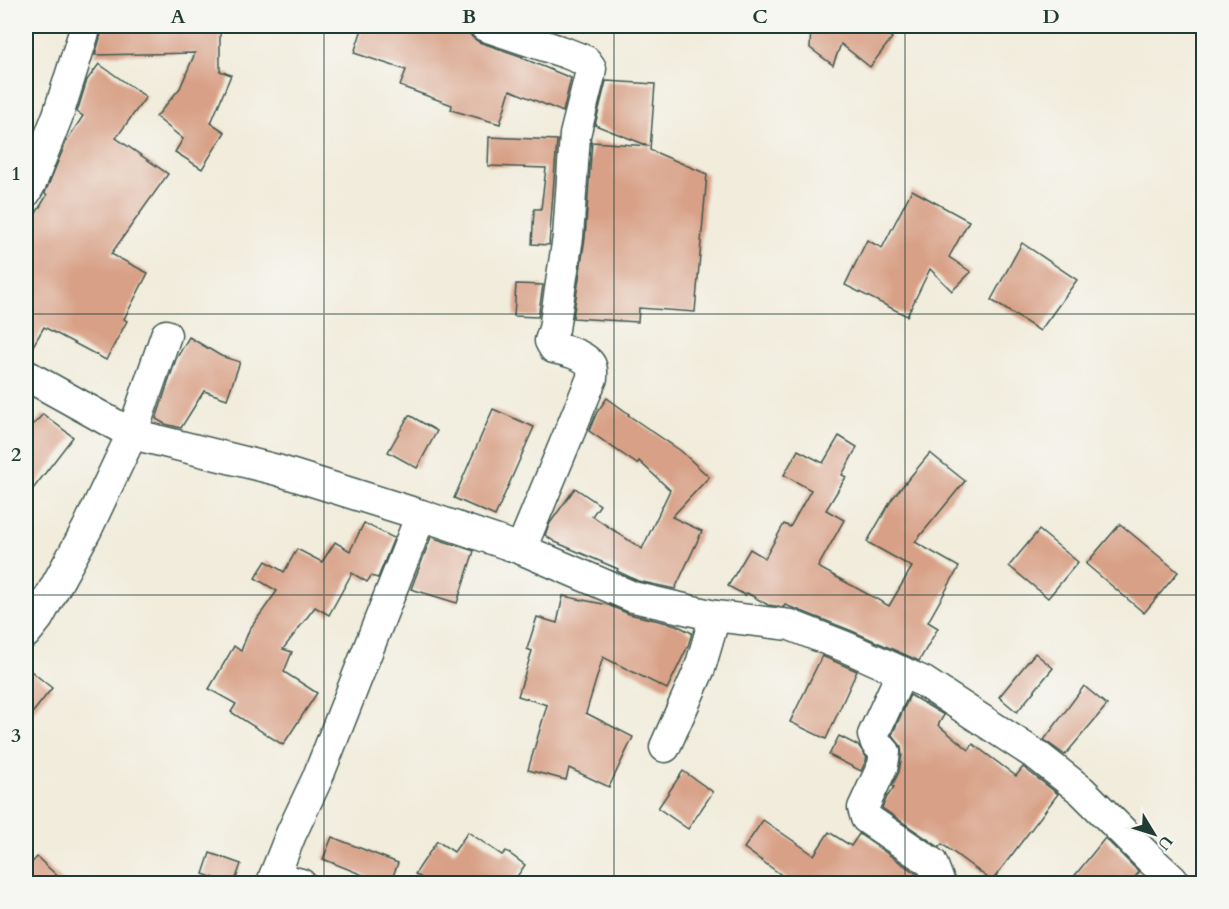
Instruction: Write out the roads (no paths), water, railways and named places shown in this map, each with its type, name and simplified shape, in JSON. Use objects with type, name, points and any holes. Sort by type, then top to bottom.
[{"type":"street","points":[[26,192],[58,115],[86,26]]},
{"type":"street","points":[[485,26],[576,57],[586,61],[591,68],[575,135],[568,237],[550,342],[554,348],[572,352],[590,363],[593,370],[592,378],[521,549]]},
{"type":"street","points":[[26,633],[38,618],[87,529],[132,434],[166,335]]},
{"type":"street","points":[[26,375],[132,434],[277,470],[421,515],[521,549],[633,597],[715,616],[790,624],[846,647],[924,682],[1039,757],[1082,791],[1177,884]]},
{"type":"street","points":[[283,881],[291,834],[317,779],[421,515]]},
{"type":"street","points":[[664,747],[700,668],[715,616]]},
{"type":"street","points":[[902,672],[873,735],[885,752],[883,765],[863,808],[866,818],[932,863],[940,884]]}]
